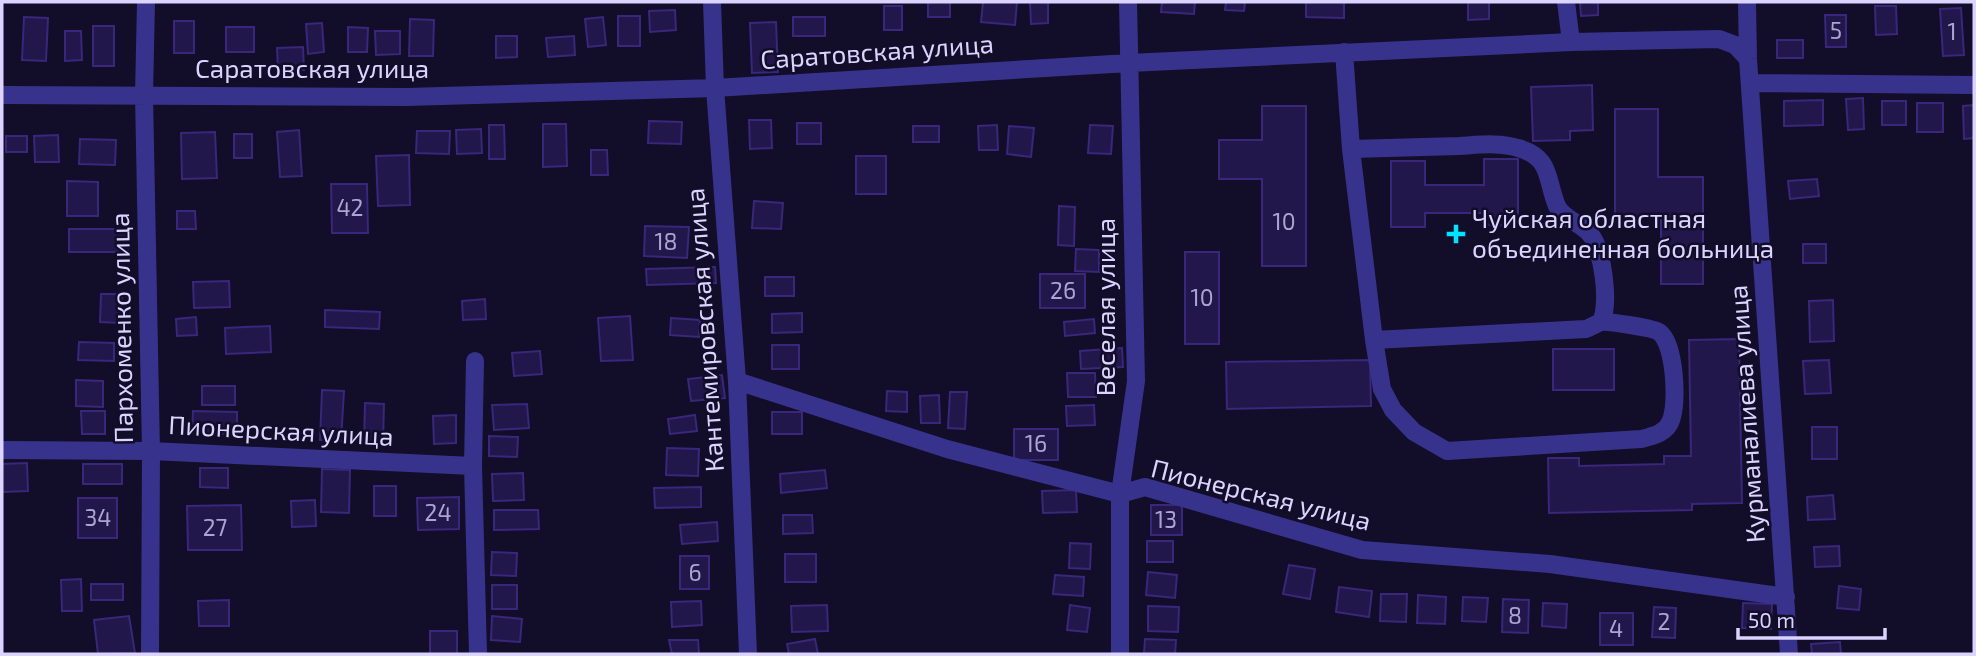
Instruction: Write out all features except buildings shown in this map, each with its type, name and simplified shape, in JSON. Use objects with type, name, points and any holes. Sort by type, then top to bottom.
[{"type":"street","name":"Пархоменко улица","points":[[146,2],[144,95],[151,451],[150,654]]},
{"type":"street","name":"Кантемировская улица","points":[[712,2],[715,88],[737,381],[748,654]]},
{"type":"street","name":"Веселая улица","points":[[1120,654],[1120,494],[1136,382],[1128,2]]},
{"type":"street","points":[[1566,2],[1572,42]]},
{"type":"street","name":"Курманалиева улица","points":[[1747,2],[1748,59],[1789,654]]},
{"type":"street","name":"Саратовская улица","points":[[2,95],[407,97],[715,88],[1129,63],[1572,42],[1719,39],[1735,45],[1748,59]]},
{"type":"street","points":[[1343,52],[1351,149],[1374,340],[1382,389],[1393,410],[1415,432],[1447,451],[1641,439],[1658,435],[1671,421],[1674,397],[1673,365],[1665,338],[1658,331],[1601,322],[1586,329],[1374,340]]},
{"type":"street","points":[[1751,83],[1974,85]]},
{"type":"street","points":[[1351,149],[1484,145],[1517,147],[1543,162],[1558,207],[1564,215],[1588,232],[1595,242],[1604,289],[1605,315],[1601,322]]},
{"type":"street","points":[[475,361],[473,466],[478,654]]},
{"type":"street","name":"Пионерская улица","points":[[737,381],[947,449],[1120,494],[1145,487],[1362,550],[1550,564],[1786,597]]},
{"type":"street","name":"Пионерская улица","points":[[2,450],[151,451],[473,466]]},
{"type":"place","name":"Чуйская областная объединенная больница","points":[[1456,234]]}]
